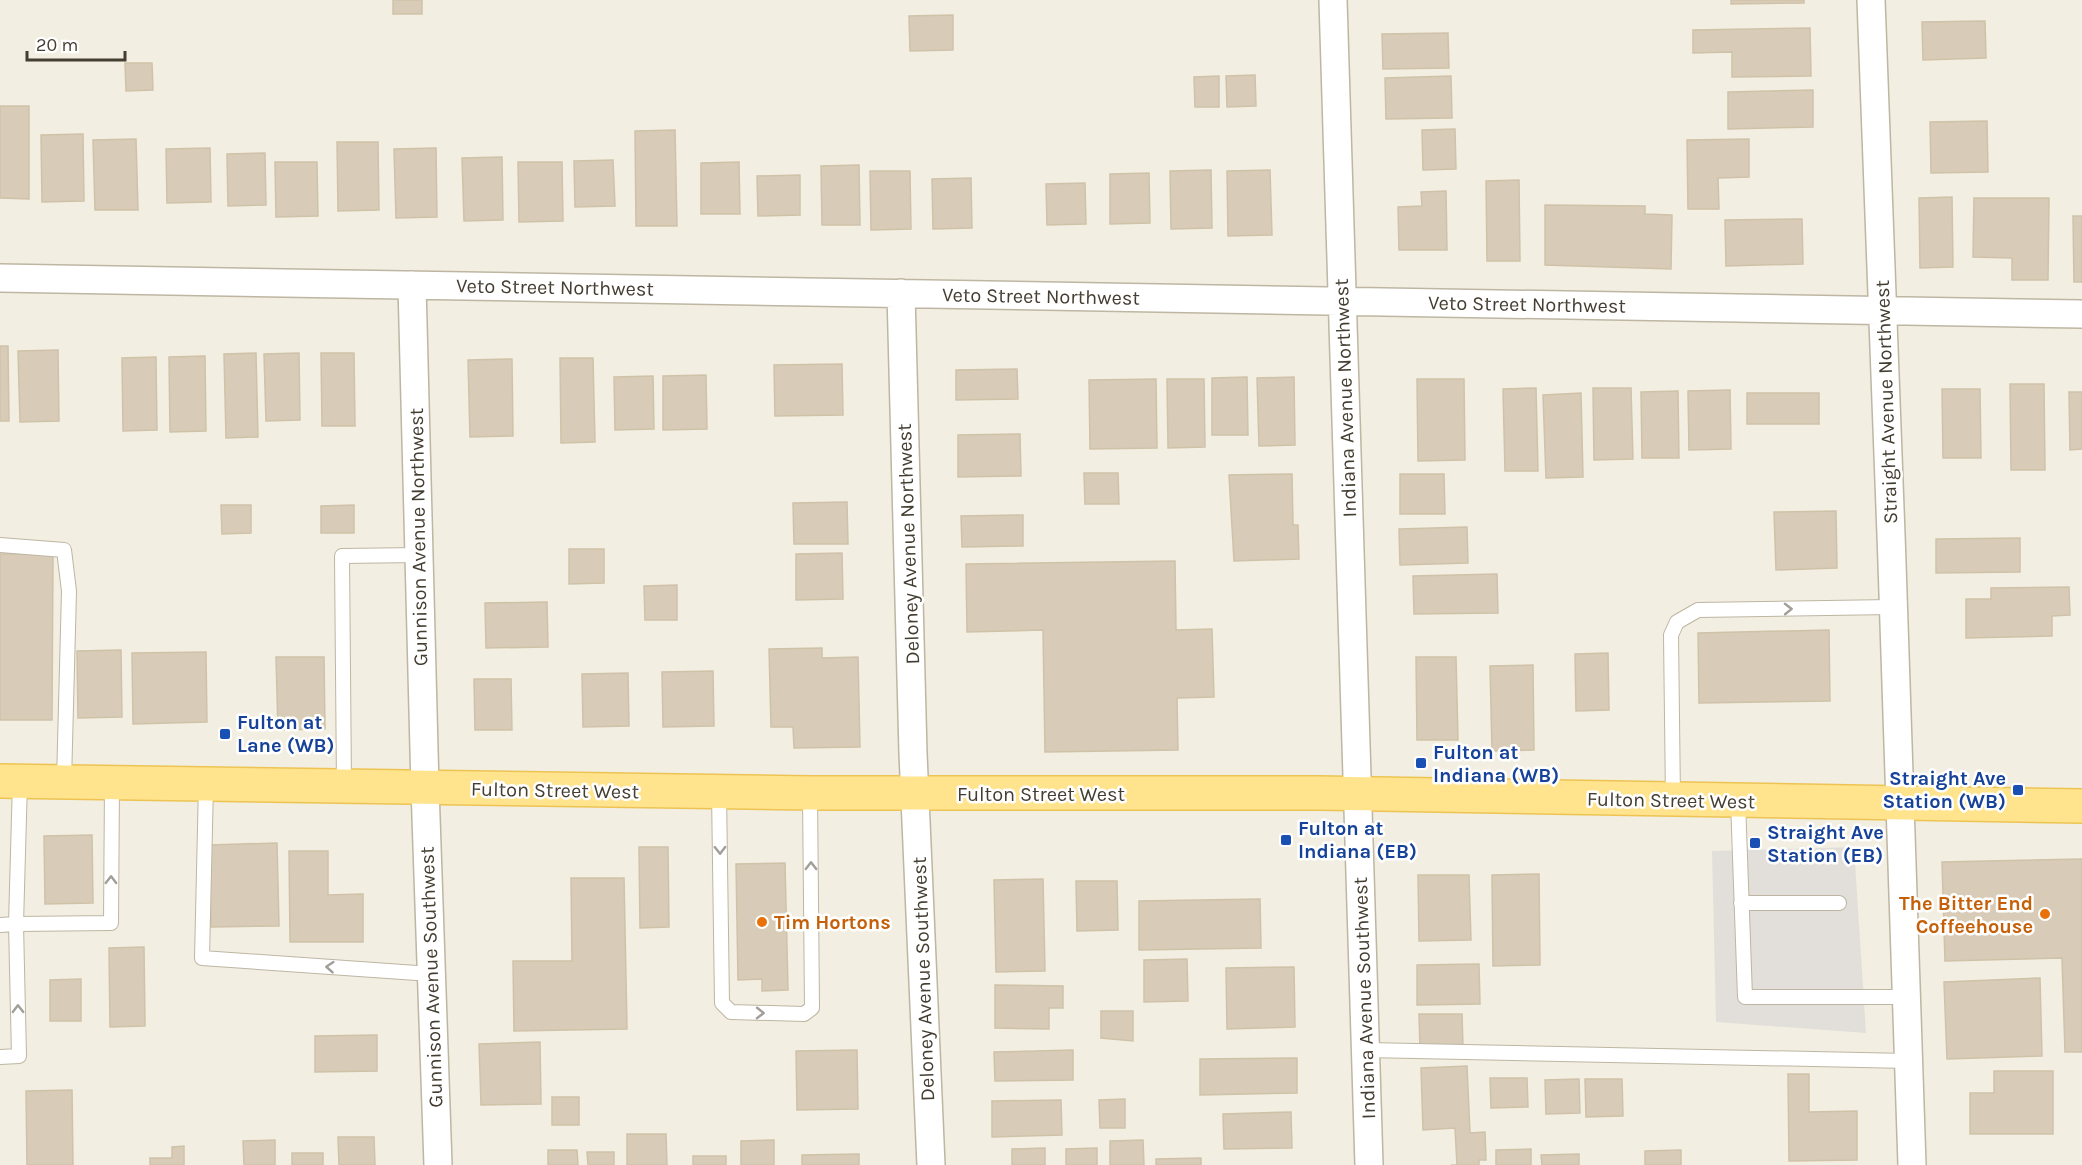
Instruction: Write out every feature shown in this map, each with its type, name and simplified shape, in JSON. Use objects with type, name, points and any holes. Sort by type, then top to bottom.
[{"type":"main road","name":"Fulton Street West","points":[[10,781],[719,792],[1358,795],[2082,806]]},
{"type":"street","name":"Indiana Avenue Northwest","points":[[1333,0],[1358,795]]},
{"type":"street","name":"Straight Avenue Northwest","points":[[1871,0],[1885,311],[1898,803],[1912,1165]]},
{"type":"street","name":"Veto Street Northwest","points":[[0,278],[2082,314]]},
{"type":"street","name":"Gunnison Avenue Northwest","points":[[412,285],[424,788]]},
{"type":"street","name":"Deloney Avenue Northwest","points":[[901,293],[915,794]]},
{"type":"street","name":"Gunnison Avenue Southwest","points":[[424,788],[438,1165]]},
{"type":"street","name":"Deloney Avenue Southwest","points":[[915,794],[931,1165]]},
{"type":"street","name":"Indiana Avenue Southwest","points":[[1358,795],[1369,1165]]},
{"type":"lane","points":[[0,544],[64,550],[69,591],[64,782]]},
{"type":"lane","points":[[344,787],[342,556],[419,555]]},
{"type":"lane","points":[[1673,800],[1671,635],[1677,622],[1698,610],[1892,607]]},
{"type":"lane","points":[[0,1057],[19,1056],[10,781]]},
{"type":"lane","points":[[0,925],[111,923],[112,783]]},
{"type":"lane","points":[[206,784],[202,958],[431,974]]},
{"type":"lane","points":[[719,792],[722,1003],[731,1012],[804,1014],[812,1008],[810,793]]},
{"type":"lane","points":[[1737,801],[1745,998],[1906,997]]},
{"type":"lane","points":[[1741,903],[1839,903]]},
{"type":"lane","points":[[1366,1050],[1908,1061]]},
{"type":"shaded area","points":[[1854,847],[1866,1033],[1716,1022],[1712,851]]},
{"type":"building","points":[[393,0],[422,0],[422,14],[393,14]]},
{"type":"building","points":[[1731,0],[1804,0],[1804,3],[1731,4]]},
{"type":"building","points":[[953,15],[953,50],[910,51],[909,16]]},
{"type":"building","points":[[1985,21],[1986,58],[1923,60],[1922,22]]},
{"type":"building","points":[[1810,28],[1811,76],[1732,77],[1732,52],[1693,53],[1693,30]]},
{"type":"building","points":[[1448,33],[1449,68],[1383,69],[1382,34]]},
{"type":"building","points":[[125,63],[152,63],[153,90],[126,91]]},
{"type":"building","points":[[1255,75],[1256,106],[1227,107],[1226,76]]},
{"type":"building","points":[[1219,76],[1219,107],[1195,107],[1194,77]]},
{"type":"building","points":[[1451,76],[1452,118],[1386,119],[1385,78]]},
{"type":"building","points":[[1813,90],[1813,127],[1728,129],[1728,92]]},
{"type":"building","points":[[0,106],[29,106],[29,199],[0,198]]},
{"type":"building","points":[[1987,121],[1988,172],[1931,173],[1930,122]]},
{"type":"building","points":[[1455,129],[1456,169],[1423,170],[1422,130]]},
{"type":"building","points":[[675,130],[677,226],[636,226],[635,131]]},
{"type":"building","points":[[83,134],[84,201],[42,202],[41,135]]},
{"type":"building","points":[[136,139],[138,210],[95,210],[93,140]]},
{"type":"building","points":[[1749,139],[1749,177],[1718,178],[1719,209],[1688,209],[1687,140]]},
{"type":"building","points":[[337,142],[378,142],[379,210],[338,211]]},
{"type":"building","points":[[210,148],[211,202],[167,203],[166,149]]},
{"type":"building","points":[[436,148],[437,217],[396,218],[394,149]]},
{"type":"building","points":[[265,153],[266,205],[228,206],[227,154]]},
{"type":"building","points":[[502,157],[503,220],[464,221],[462,158]]},
{"type":"building","points":[[613,160],[615,206],[575,207],[574,161]]},
{"type":"building","points":[[275,162],[317,162],[318,216],[276,217]]},
{"type":"building","points":[[518,162],[562,162],[563,221],[519,222]]},
{"type":"building","points":[[739,162],[740,214],[701,214],[701,163]]},
{"type":"building","points":[[859,165],[860,225],[822,225],[821,166]]},
{"type":"building","points":[[1211,170],[1212,228],[1171,229],[1170,171]]},
{"type":"building","points":[[1270,170],[1272,235],[1228,236],[1227,171]]},
{"type":"building","points":[[870,171],[910,171],[911,229],[871,230]]},
{"type":"building","points":[[1149,173],[1150,223],[1110,224],[1110,174]]},
{"type":"building","points":[[800,175],[800,215],[758,216],[757,176]]},
{"type":"building","points":[[971,178],[972,228],[933,229],[932,179]]},
{"type":"building","points":[[1519,180],[1520,261],[1487,261],[1486,181]]},
{"type":"building","points":[[1085,183],[1086,224],[1047,225],[1046,184]]},
{"type":"building","points":[[1446,191],[1447,250],[1399,250],[1398,207],[1422,206],[1421,192]]},
{"type":"building","points":[[1952,197],[1953,267],[1920,268],[1919,198]]},
{"type":"building","points":[[1974,198],[2049,198],[2048,280],[2012,280],[2012,258],[1973,257]]},
{"type":"building","points":[[1545,205],[1645,206],[1645,214],[1672,215],[1671,269],[1545,265]]},
{"type":"building","points":[[2073,216],[2082,216],[2082,282],[2074,282]]},
{"type":"building","points":[[1802,219],[1803,264],[1726,266],[1725,220]]},
{"type":"building","points":[[0,346],[8,346],[9,421],[0,421]]},
{"type":"building","points":[[58,350],[59,421],[20,422],[18,351]]},
{"type":"building","points":[[256,353],[258,437],[226,438],[224,354]]},
{"type":"building","points":[[299,353],[300,420],[266,421],[264,354]]},
{"type":"building","points":[[321,353],[354,353],[355,426],[322,426]]},
{"type":"building","points":[[205,356],[206,431],[170,432],[169,357]]},
{"type":"building","points":[[156,357],[157,430],[123,431],[122,358]]},
{"type":"building","points":[[560,358],[593,358],[595,442],[561,443]]},
{"type":"building","points":[[512,359],[513,436],[470,437],[468,360]]},
{"type":"building","points":[[842,364],[843,415],[775,416],[774,365]]},
{"type":"building","points":[[1017,369],[1018,399],[956,400],[956,370]]},
{"type":"building","points":[[706,375],[707,429],[663,430],[663,376]]},
{"type":"building","points":[[653,376],[654,429],[615,430],[614,377]]},
{"type":"building","points":[[1247,377],[1248,435],[1212,435],[1212,378]]},
{"type":"building","points":[[1294,377],[1295,445],[1259,446],[1257,378]]},
{"type":"building","points":[[1156,379],[1157,448],[1090,449],[1089,380]]},
{"type":"building","points":[[1167,379],[1204,379],[1205,447],[1168,448]]},
{"type":"building","points":[[1417,379],[1464,379],[1465,460],[1418,461]]},
{"type":"building","points":[[2010,384],[2044,384],[2045,470],[2011,470]]},
{"type":"building","points":[[1536,388],[1538,471],[1505,471],[1503,389]]},
{"type":"building","points":[[1593,388],[1631,388],[1633,459],[1594,460]]},
{"type":"building","points":[[1942,389],[1980,389],[1981,458],[1943,458]]},
{"type":"building","points":[[1730,390],[1731,449],[1689,450],[1688,391]]},
{"type":"building","points":[[1678,391],[1679,458],[1642,458],[1641,392]]},
{"type":"building","points":[[2069,392],[2082,392],[2082,449],[2070,450]]},
{"type":"building","points":[[1581,393],[1583,477],[1546,478],[1543,395]]},
{"type":"building","points":[[1747,393],[1819,393],[1819,424],[1747,424]]},
{"type":"building","points":[[1020,434],[1021,476],[958,477],[958,435]]},
{"type":"building","points":[[1084,473],[1118,473],[1119,504],[1085,504]]},
{"type":"building","points":[[1292,474],[1293,525],[1298,525],[1299,559],[1234,561],[1229,475]]},
{"type":"building","points":[[1400,474],[1444,474],[1445,514],[1400,514]]},
{"type":"building","points":[[847,502],[848,544],[794,544],[793,503]]},
{"type":"building","points":[[221,505],[251,505],[251,533],[222,534]]},
{"type":"building","points":[[354,505],[354,533],[321,533],[321,506]]},
{"type":"building","points":[[1836,511],[1837,568],[1776,570],[1774,512]]},
{"type":"building","points":[[1023,515],[1023,546],[962,547],[961,516]]},
{"type":"building","points":[[1467,527],[1468,563],[1400,565],[1399,529]]},
{"type":"building","points":[[2020,538],[2020,572],[1936,573],[1936,539]]},
{"type":"building","points":[[569,549],[604,549],[604,583],[569,584]]},
{"type":"building","points":[[842,553],[843,599],[796,600],[796,554]]},
{"type":"building","points":[[0,554],[53,554],[52,720],[0,720]]},
{"type":"building","points":[[1175,561],[1176,630],[1212,629],[1214,697],[1177,698],[1178,750],[1045,752],[1043,630],[967,632],[966,564]]},
{"type":"building","points":[[1497,574],[1498,613],[1414,614],[1413,576]]},
{"type":"building","points":[[677,585],[677,620],[645,620],[644,586]]},
{"type":"building","points":[[2069,587],[2070,615],[2052,616],[2052,636],[1966,638],[1966,599],[1991,599],[1991,588]]},
{"type":"building","points":[[547,602],[548,647],[486,648],[485,603]]},
{"type":"building","points":[[1829,630],[1830,701],[1699,703],[1698,633]]},
{"type":"building","points":[[822,648],[822,658],[858,657],[860,747],[794,748],[793,727],[771,727],[769,649]]},
{"type":"building","points":[[121,650],[122,717],[78,718],[77,651]]},
{"type":"building","points":[[206,652],[207,722],[133,724],[132,653]]},
{"type":"building","points":[[1608,653],[1609,710],[1576,711],[1575,654]]},
{"type":"building","points":[[276,657],[324,657],[325,729],[278,730]]},
{"type":"building","points":[[1416,657],[1456,657],[1458,740],[1417,740]]},
{"type":"building","points":[[1533,665],[1534,750],[1492,751],[1490,666]]},
{"type":"building","points":[[713,671],[714,726],[663,727],[662,672]]},
{"type":"building","points":[[628,673],[629,726],[583,727],[582,674]]},
{"type":"building","points":[[474,679],[511,679],[512,730],[475,730]]},
{"type":"building","points":[[92,835],[93,903],[45,904],[44,836]]},
{"type":"building","points":[[277,843],[279,926],[211,927],[209,845]]},
{"type":"building","points":[[639,847],[668,847],[669,927],[640,928]]},
{"type":"building","points":[[289,851],[328,851],[328,895],[363,894],[363,942],[290,942]]},
{"type":"building","points":[[2082,859],[2082,1052],[2065,1052],[2062,958],[1945,961],[1942,862]]},
{"type":"building","name":"Tim Hortons","points":[[785,863],[788,990],[762,991],[762,979],[738,980],[736,864]]},
{"type":"building","points":[[1539,874],[1540,965],[1493,966],[1492,875]]},
{"type":"building","points":[[1418,875],[1469,875],[1471,940],[1419,941]]},
{"type":"building","points":[[571,878],[624,878],[627,1029],[514,1031],[513,961],[572,961]]},
{"type":"building","points":[[1043,879],[1045,971],[996,972],[994,880]]},
{"type":"building","points":[[1076,881],[1117,881],[1118,930],[1077,931]]},
{"type":"building","points":[[1260,899],[1261,948],[1139,950],[1139,901]]},
{"type":"building","points":[[144,947],[145,1026],[110,1027],[109,948]]},
{"type":"building","points":[[1187,959],[1188,1001],[1144,1002],[1144,960]]},
{"type":"building","points":[[1479,964],[1480,1004],[1417,1005],[1417,965]]},
{"type":"building","points":[[1294,967],[1295,1027],[1227,1029],[1226,968]]},
{"type":"building","points":[[2040,978],[2042,1056],[1947,1059],[1944,982]]},
{"type":"building","points":[[81,979],[81,1021],[50,1021],[50,980]]},
{"type":"building","points":[[995,985],[1063,986],[1063,1008],[1049,1008],[1049,1029],[995,1028]]},
{"type":"building","points":[[1101,1011],[1133,1011],[1133,1041],[1101,1038]]},
{"type":"building","points":[[1419,1014],[1462,1014],[1463,1048],[1420,1049]]},
{"type":"building","points":[[377,1035],[377,1071],[315,1072],[315,1036]]},
{"type":"building","points":[[540,1042],[541,1104],[481,1105],[479,1044]]},
{"type":"building","points":[[857,1050],[858,1109],[797,1110],[796,1051]]},
{"type":"building","points":[[1073,1050],[1073,1080],[995,1081],[994,1052]]},
{"type":"building","points":[[1297,1058],[1297,1093],[1200,1095],[1200,1059]]},
{"type":"building","points":[[1467,1066],[1470,1133],[1485,1132],[1486,1160],[1479,1160],[1479,1165],[1457,1165],[1455,1128],[1423,1130],[1421,1068]]},
{"type":"building","points":[[1994,1071],[2053,1071],[2053,1134],[1970,1134],[1970,1093],[1994,1093]]},
{"type":"building","points":[[1788,1074],[1809,1074],[1809,1112],[1857,1111],[1857,1160],[1789,1161]]},
{"type":"building","points":[[1490,1078],[1527,1078],[1528,1107],[1491,1108]]},
{"type":"building","points":[[1579,1079],[1580,1113],[1546,1114],[1545,1080]]},
{"type":"building","points":[[1585,1079],[1622,1079],[1623,1116],[1586,1117]]},
{"type":"building","points":[[72,1090],[73,1165],[27,1165],[26,1091]]},
{"type":"building","points":[[552,1097],[579,1097],[579,1125],[552,1125]]},
{"type":"building","points":[[1125,1099],[1125,1128],[1100,1128],[1099,1100]]},
{"type":"building","points":[[1061,1100],[1062,1135],[992,1137],[992,1101]]},
{"type":"building","points":[[1291,1112],[1292,1148],[1224,1149],[1223,1114]]},
{"type":"building","points":[[627,1134],[666,1134],[667,1165],[627,1165]]},
{"type":"building","points":[[338,1137],[374,1137],[375,1165],[339,1165]]},
{"type":"building","points":[[275,1140],[275,1165],[244,1165],[243,1141]]},
{"type":"building","points":[[774,1140],[774,1165],[741,1165],[741,1141]]},
{"type":"building","points":[[1143,1140],[1144,1165],[1110,1165],[1110,1141]]},
{"type":"building","points":[[184,1146],[184,1165],[150,1165],[150,1158],[172,1158],[172,1147]]},
{"type":"building","points":[[1045,1148],[1045,1165],[1012,1165],[1012,1149]]},
{"type":"building","points":[[1097,1148],[1097,1165],[1066,1165],[1066,1149]]},
{"type":"building","points":[[1531,1149],[1531,1165],[1496,1165],[1496,1150]]},
{"type":"building","points":[[548,1150],[577,1150],[578,1165],[548,1165]]},
{"type":"building","points":[[1681,1150],[1681,1165],[1645,1165],[1645,1151]]},
{"type":"building","points":[[587,1152],[614,1152],[614,1165],[588,1165]]},
{"type":"building","points":[[292,1153],[323,1153],[323,1165],[292,1165]]},
{"type":"building","points":[[859,1154],[859,1165],[802,1165],[802,1155]]},
{"type":"building","points":[[1579,1154],[1579,1165],[1542,1165],[1541,1155]]},
{"type":"building","points":[[693,1156],[726,1156],[726,1165],[693,1165]]},
{"type":"building","points":[[1201,1158],[1201,1165],[1156,1165],[1156,1159]]},
{"type":"place","name":"Fulton at Lane (WB)","points":[[225,734]]},
{"type":"place","name":"Fulton at Indiana (WB)","points":[[1421,763]]},
{"type":"place","name":"Straight Ave Station (WB)","points":[[2018,790]]},
{"type":"place","name":"Fulton at Indiana (EB)","points":[[1286,840]]},
{"type":"place","name":"Straight Ave Station (EB)","points":[[1755,843]]},
{"type":"place","name":"The Bitter End Coffeehouse","points":[[2045,914]]},
{"type":"place","name":"Tim Hortons","points":[[762,922]]}]
